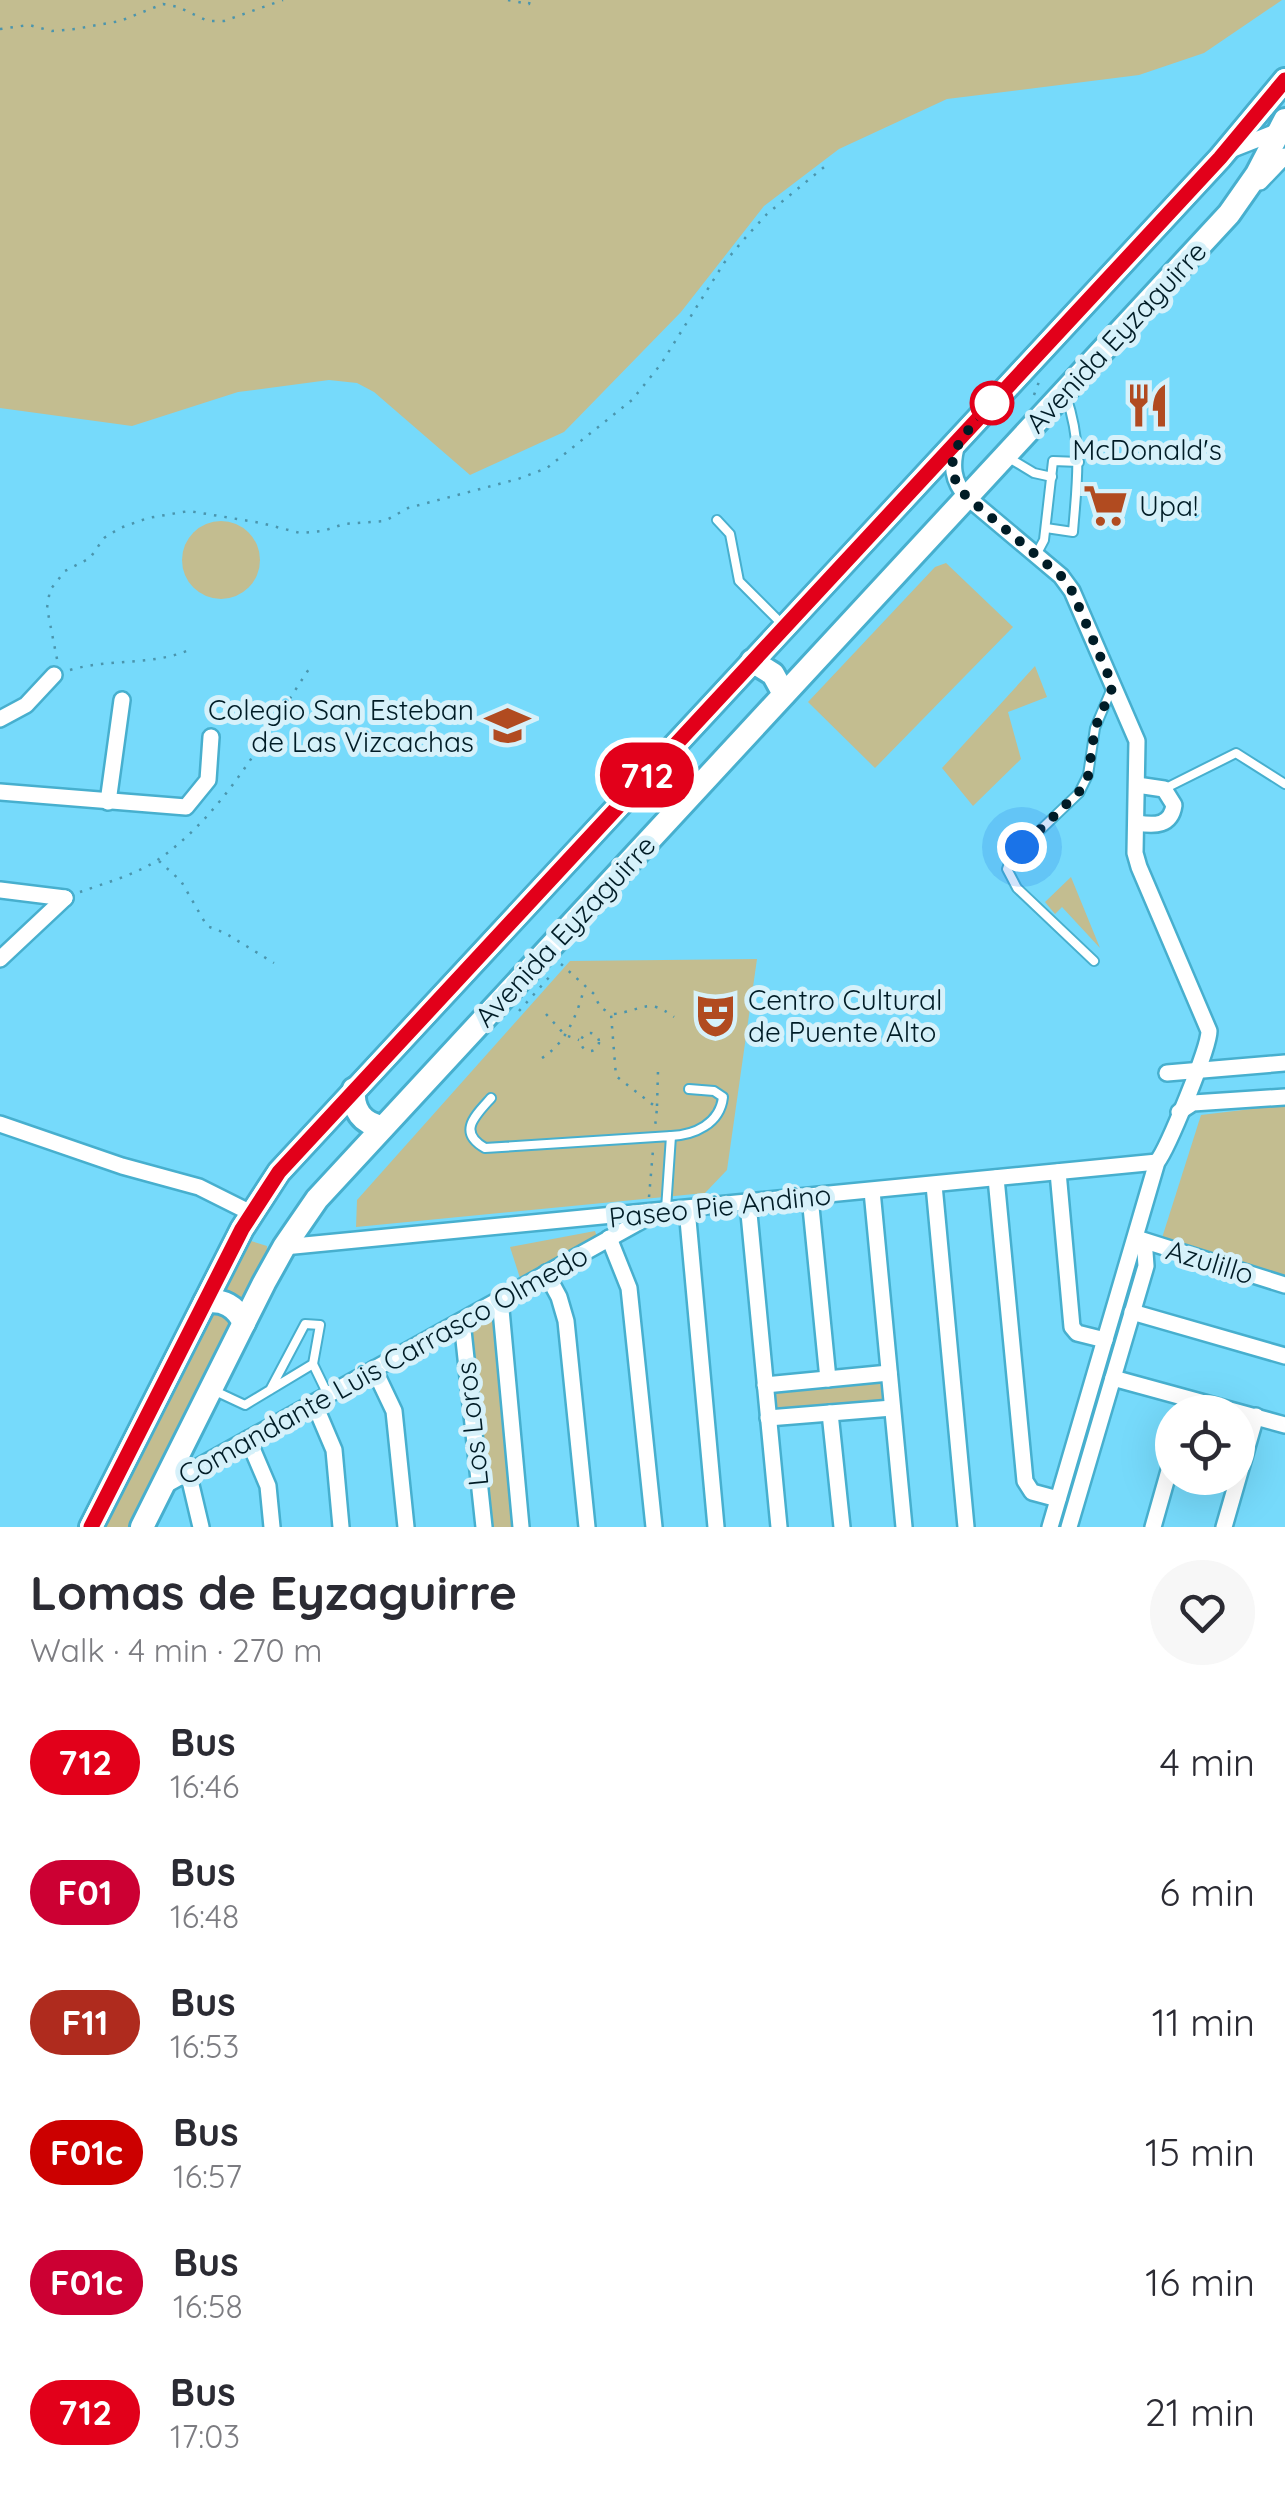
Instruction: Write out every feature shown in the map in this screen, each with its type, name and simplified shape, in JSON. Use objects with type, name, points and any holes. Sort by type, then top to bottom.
[{"type":"main road","name":"Avenida Eyzaguirre","points":[[91,1527],[251,1213],[279,1172],[1220,158],[1285,80]]},
{"type":"main road","name":"Avenida Eyzaguirre","points":[[142,1527],[284,1246],[317,1199],[1229,214],[1284,127]]},
{"type":"main road","points":[[1108,278],[1133,284],[1142,299],[1142,310]]},
{"type":"main road","points":[[752,662],[773,674],[784,694]]},
{"type":"main road","points":[[354,1089],[354,1104],[362,1118],[383,1127]]},
{"type":"main road","points":[[205,1302],[226,1304],[244,1323]]},
{"type":"street","name":"Avenida Eyzaguirre","points":[[1220,158],[1284,127]]},
{"type":"street","name":"Avenida Eyzaguirre","points":[[1229,214],[1285,156]]},
{"type":"street","points":[[960,438],[953,461],[954,476],[967,497],[1061,576],[1072,591],[1137,741],[1135,853],[1209,1030],[1209,1044],[1165,1152],[1157,1162],[1050,1527]]},
{"type":"street","points":[[999,522],[989,496],[1000,462]]},
{"type":"street","points":[[1,720],[26,705],[54,675]]},
{"type":"street","points":[[108,802],[122,700]]},
{"type":"street","points":[[0,792],[186,807],[208,780],[211,737]]},
{"type":"street","points":[[1137,785],[1164,789],[1173,798],[1170,818],[1160,825],[1137,823]]},
{"type":"street","points":[[0,890],[65,898]]},
{"type":"street","points":[[0,959],[65,898]]},
{"type":"street","points":[[1167,1073],[1285,1063]]},
{"type":"street","points":[[1179,1112],[1193,1104],[1285,1097]]},
{"type":"street","points":[[0,1124],[122,1166],[199,1187],[251,1213]]},
{"type":"street","name":"Paseo Pie Andino","points":[[284,1246],[1157,1162]]},
{"type":"street","points":[[1058,1172],[1072,1327],[1078,1333],[1105,1340]]},
{"type":"street","points":[[996,1178],[1025,1481],[1032,1492],[1058,1500]]},
{"type":"street","points":[[934,1184],[966,1527]]},
{"type":"street","points":[[872,1191],[904,1527]]},
{"type":"street","points":[[810,1197],[828,1379]]},
{"type":"street","points":[[748,1203],[779,1527]]},
{"type":"street","points":[[687,1209],[716,1527]]},
{"type":"street","name":"Comandante Luis Carrasco Olmedo","points":[[162,1488],[656,1212]]},
{"type":"street","points":[[610,1238],[625,1272],[630,1296],[654,1527]]},
{"type":"street","points":[[1069,1527],[1146,1258],[1136,1238]]},
{"type":"street","name":"Azulillo","points":[[1136,1238],[1285,1285]]},
{"type":"street","points":[[546,1273],[566,1321],[587,1527]]},
{"type":"street","points":[[500,1299],[521,1527]]},
{"type":"street","points":[[1132,1312],[1285,1356]]},
{"type":"street","name":"Los Loros","points":[[462,1321],[484,1527]]},
{"type":"street","points":[[374,1370],[394,1411],[406,1527]]},
{"type":"street","points":[[765,1385],[889,1373]]},
{"type":"street","points":[[1113,1378],[1159,1395]]},
{"type":"street","points":[[321,1399],[334,1450],[341,1527]]},
{"type":"street","points":[[768,1418],[892,1408]]},
{"type":"street","points":[[830,1413],[842,1527]]},
{"type":"street","points":[[1224,1527],[1256,1416],[1285,1425]]},
{"type":"street","points":[[248,1439],[268,1486],[272,1527]]},
{"type":"street","points":[[184,1444],[202,1527]]},
{"type":"street","points":[[1152,1527],[1162,1495]]},
{"type":"lane","points":[[1046,528],[1073,532],[1079,462],[1076,426],[1064,392]]},
{"type":"lane","points":[[1036,554],[1044,540],[1054,461],[1079,462]]},
{"type":"lane","points":[[1000,462],[1052,477]]},
{"type":"lane","points":[[716,520],[730,534],[739,581],[784,627]]},
{"type":"lane","points":[[1094,961],[1017,888],[1007,869],[1011,858],[1079,792],[1088,776],[1095,728],[1113,686]]},
{"type":"lane","points":[[1164,789],[1236,752],[1285,784]]},
{"type":"lane","points":[[491,1098],[469,1123],[468,1132],[474,1142],[485,1148],[691,1135],[722,1107],[723,1097],[714,1091],[689,1089]]},
{"type":"lane","points":[[656,1212],[670,1136]]},
{"type":"lane","points":[[270,1390],[305,1324],[320,1325],[313,1364],[321,1399]]},
{"type":"lane","points":[[211,1388],[244,1405],[313,1364]]},
{"type":"path","points":[[0,29],[29,25],[52,32],[74,29],[120,21],[163,4],[208,20],[224,21],[284,0]]},
{"type":"path","points":[[508,0],[528,4],[530,0]]},
{"type":"path","points":[[190,650],[156,659],[112,660],[54,675],[58,656],[47,598],[64,571],[90,558],[104,538],[148,518],[189,512],[300,533],[323,531],[344,524],[385,521],[408,508],[518,480],[547,468],[632,400],[670,352],[724,263],[746,236],[829,163]]},
{"type":"path","points":[[1034,397],[1044,367],[1036,356]]},
{"type":"path","points":[[65,898],[158,860],[203,820],[230,788],[308,669]]},
{"type":"path","points":[[158,860],[181,881],[207,926],[274,963]]},
{"type":"path","points":[[519,1011],[561,964],[611,1014],[640,1005],[656,1005],[674,1017]]},
{"type":"path","points":[[542,1058],[565,1034],[585,986]]},
{"type":"path","points":[[546,1014],[565,1034],[581,1040]]},
{"type":"path","points":[[611,1014],[616,1076],[656,1108]]},
{"type":"path","points":[[656,1212],[658,1071]]},
{"type":"shaded area","points":[[0,0],[1282,0],[1204,53],[1139,75],[947,99],[839,149],[764,206],[681,312],[564,432],[470,475],[374,392],[357,383],[329,380],[238,392],[132,426],[0,408]]},
{"type":"shaded area","points":[[213,521],[229,521],[254,538],[260,560],[254,582],[243,593],[229,599],[213,599],[188,582],[182,568],[182,552],[199,527]]},
{"type":"shaded area","points":[[946,563],[1013,627],[875,768],[808,702],[935,567]]},
{"type":"shaded area","points":[[1035,666],[1047,697],[1008,712],[1021,759],[973,806],[942,768]]},
{"type":"shaded area","points":[[1071,877],[1100,948],[1062,907],[1055,914],[1045,902]]},
{"type":"shaded area","points":[[757,959],[727,1170],[705,1193],[356,1227],[357,1200],[570,961]]},
{"type":"shaded area","points":[[1285,1105],[1285,1279],[1161,1241],[1201,1115]]},
{"type":"shaded area","points":[[595,1231],[597,1237],[520,1278],[510,1247]]},
{"type":"shaded area","points":[[251,1241],[267,1246],[266,1263],[133,1527],[103,1527]]},
{"type":"shaded area","points":[[494,1317],[516,1527],[493,1527],[472,1330]]},
{"type":"shaded area","points":[[886,1378],[888,1404],[771,1414],[769,1389]]},
{"type":"bus line","name":"712","points":[[91,1527],[242,1229],[296,1151],[1220,158],[1285,80]]},
{"type":"place","name":"McDonald's","points":[[1147,405]]},
{"type":"place","name":"Upa!","points":[[1106,506]]},
{"type":"place","name":"Colegio San Esteban de Las Vizcachas","points":[[507,726]]},
{"type":"place","name":"Centro Cultural de Puente Alto","points":[[715,1016]]},
{"type":"route","points":[[992,403],[960,438],[953,461],[956,484],[1061,576],[1072,591],[1113,686],[1095,728],[1088,776],[1079,792],[1022,847]]}]
